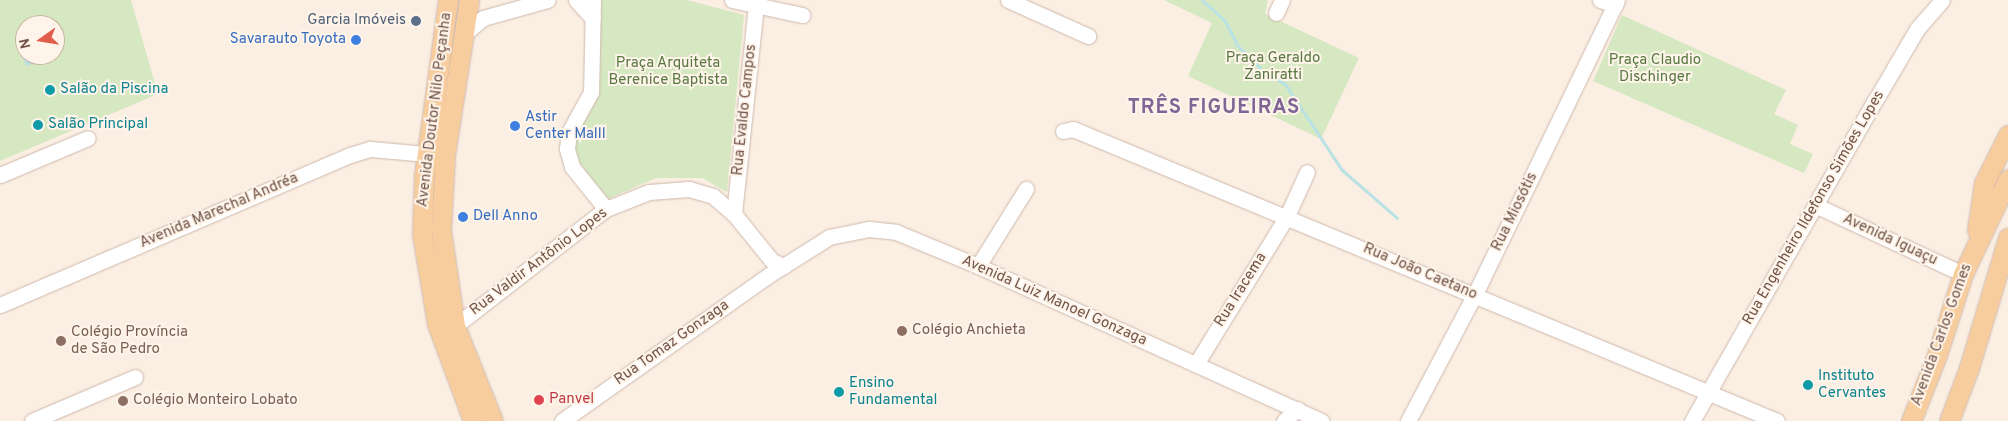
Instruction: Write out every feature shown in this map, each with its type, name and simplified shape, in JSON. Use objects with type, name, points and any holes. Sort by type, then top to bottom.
[{"type":"main road","name":"Avenida Doutor Nilo Peçanha","points":[[448,0],[426,154],[422,234],[428,280],[448,363],[473,421]]},
{"type":"main road","name":"Avenida Doutor Nilo Peçanha","points":[[469,0],[445,155],[441,230],[455,326],[493,421]]},
{"type":"main road","name":"Avenida Carlos Gomes","points":[[1974,250],[1984,183],[2008,135]]},
{"type":"main road","name":"Avenida Carlos Gomes","points":[[1911,421],[1937,355],[1963,274],[2008,179]]},
{"type":"main road","name":"Avenida Carlos Gomes","points":[[1948,421],[1969,368],[2008,238]]},
{"type":"street","points":[[474,0],[501,11]]},
{"type":"street","points":[[464,34],[473,24],[501,11],[548,0]]},
{"type":"street","points":[[576,0],[593,19]]},
{"type":"street","points":[[593,0],[591,92],[569,132],[567,149],[572,167],[606,209]]},
{"type":"street","points":[[732,0],[802,16]]},
{"type":"street","points":[[1008,0],[1088,36]]},
{"type":"street","points":[[1600,0],[1616,3]]},
{"type":"street","name":"Rua Engenheiro Ildefonso Simões Lopes","points":[[1692,421],[1917,29],[1942,0]]},
{"type":"street","name":"Rua Miosótis","points":[[1408,421],[1475,294],[1616,3]]},
{"type":"street","name":"Rua Evaldo Campos","points":[[734,214],[756,5]]},
{"type":"street","name":"Rua João Caetano","points":[[1063,130],[1073,129],[1287,216],[1475,294],[1707,394],[1777,421]]},
{"type":"street","points":[[0,175],[88,138]]},
{"type":"street","name":"Avenida Marechal Andréa","points":[[0,305],[350,155],[370,149],[445,155]]},
{"type":"street","name":"Rua Iracema","points":[[1196,364],[1287,216],[1307,172]]},
{"type":"street","name":"Rua Valdir Antônio Lopes","points":[[455,326],[606,209],[649,192],[689,189],[713,196],[734,214],[772,261],[790,262]]},
{"type":"street","points":[[978,266],[1026,189]]},
{"type":"street","name":"Avenida Iguaçu","points":[[1816,206],[1963,274]]},
{"type":"street","name":"Avenida Luiz Manoel Gonzaga","points":[[790,262],[829,237],[869,229],[896,232],[978,266],[1322,421]]},
{"type":"street","points":[[753,238],[769,275]]},
{"type":"street","name":"Rua Tomaz Gonzaga","points":[[562,421],[790,262]]},
{"type":"street","points":[[32,421],[135,377]]},
{"type":"street","points":[[1284,421],[1296,409]]},
{"type":"green space","points":[[0,0],[131,0],[158,94],[0,161]]},
{"type":"green space","name":"Praça Arquiteta Berenice Baptista","points":[[599,0],[687,0],[744,15],[727,192],[702,178],[656,178],[608,199],[577,159],[574,145],[577,132],[592,109],[599,88]]},
{"type":"green space","name":"Praça Geraldo Zaniratti","points":[[1164,0],[1268,0],[1265,14],[1359,58],[1321,139],[1188,76],[1212,23]]},
{"type":"green space","name":"Praça Claudio Dischinger","points":[[1622,15],[1786,90],[1774,114],[1798,125],[1790,144],[1813,154],[1804,173],[1593,81]]},
{"type":"waterway","points":[[1202,0],[1225,21],[1237,45],[1263,71],[1285,84],[1342,170],[1397,218]]},
{"type":"place","name":"Garcia Imóveis","points":[[416,21]]},
{"type":"place","name":"Savarauto Toyota","points":[[356,40]]},
{"type":"place","name":"Salão da Piscina","points":[[50,90]]},
{"type":"place","name":"Salão Principal","points":[[38,125]]},
{"type":"place","name":"Astir Center Malll","points":[[515,126]]},
{"type":"place","name":"Dell Anno","points":[[463,217]]},
{"type":"place","name":"Colégio Anchieta","points":[[902,331]]},
{"type":"place","name":"Colégio Província de São Pedro","points":[[61,341]]},
{"type":"place","name":"Instituto Cervantes","points":[[1808,385]]},
{"type":"place","name":"Ensino Fundamental","points":[[839,392]]},
{"type":"place","name":"Panvel","points":[[539,400]]},
{"type":"place","name":"Colégio Monteiro Lobato","points":[[123,401]]},
{"type":"district","name":"TRÊS FIGUEIRAS","points":[[1214,108]]}]
